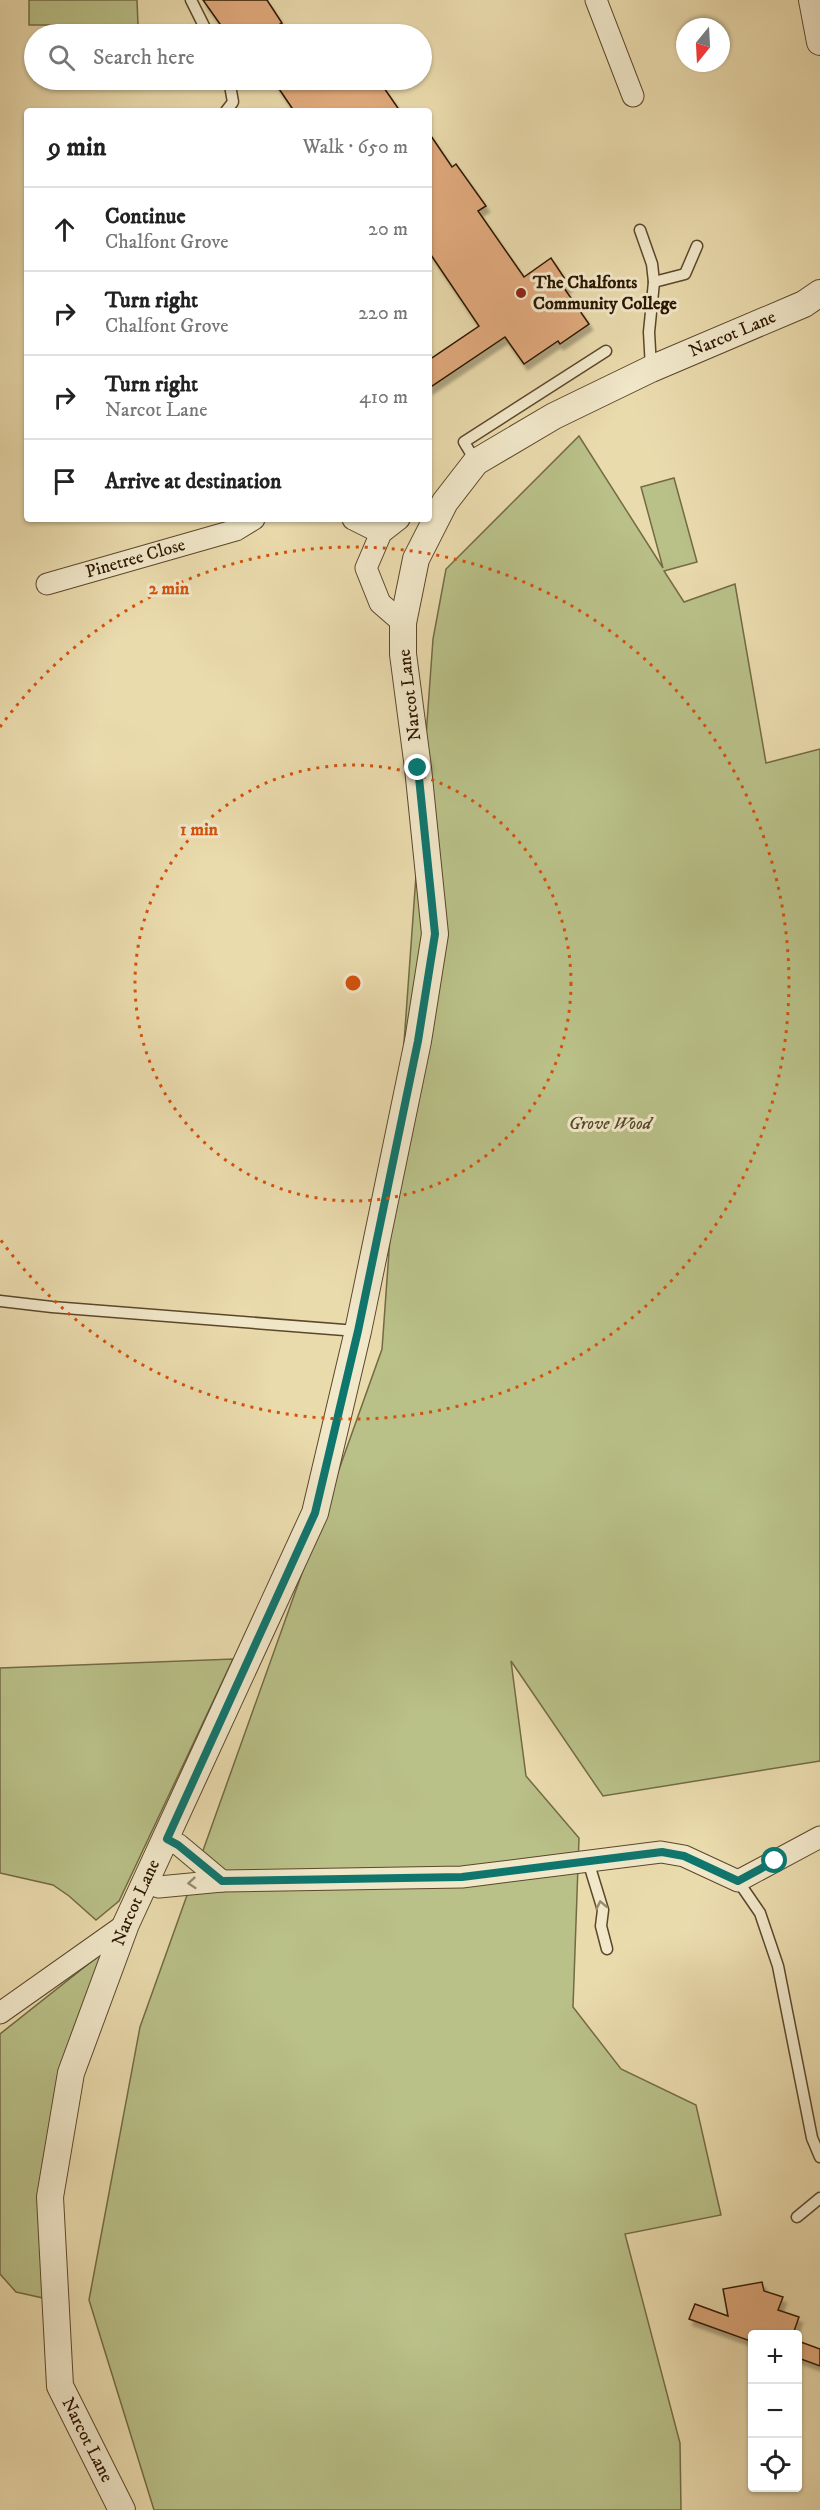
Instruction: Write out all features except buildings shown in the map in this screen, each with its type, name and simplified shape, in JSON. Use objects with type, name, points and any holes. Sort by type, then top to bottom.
[{"type":"street","points":[[596,0],[633,96]]},
{"type":"street","points":[[812,0],[820,42]]},
{"type":"street","name":"Narcot Lane","points":[[437,504],[477,462],[554,416],[651,369],[804,304],[820,293]]},
{"type":"street","name":"Pinetree Close","points":[[47,584],[236,530],[249,522]]},
{"type":"street","points":[[359,522],[381,533]]},
{"type":"street","points":[[395,522],[381,533],[366,568],[380,603],[403,623]]},
{"type":"street","name":"Narcot Lane","points":[[122,2510],[60,2386],[50,2197],[71,2073],[126,1924],[315,1513],[358,1331],[418,1041],[435,934],[418,768],[404,668],[403,623],[416,559],[430,522]]},
{"type":"street","points":[[147,1882],[159,1887],[222,1881],[462,1877],[662,1852],[684,1856],[738,1881],[820,1837]]},
{"type":"street","points":[[167,1839],[178,1845],[222,1881]]},
{"type":"street","points":[[0,2013],[126,1924]]},
{"type":"lane","points":[[191,0],[203,24]]},
{"type":"lane","points":[[228,108],[233,102],[231,90]]},
{"type":"lane","points":[[640,230],[652,264],[654,282],[649,332],[651,369]]},
{"type":"lane","points":[[654,282],[685,274],[697,246]]},
{"type":"lane","points":[[477,462],[464,442],[606,351]]},
{"type":"lane","points":[[0,1301],[358,1331]]},
{"type":"lane","points":[[588,1861],[603,1910],[601,1926],[607,1949]]},
{"type":"lane","points":[[738,1881],[760,1912],[773,1949],[812,2138],[820,2157]]},
{"type":"lane","points":[[797,2217],[820,2198]]},
{"type":"green space","points":[[29,0],[137,0],[138,24],[29,24]]},
{"type":"green space","name":"Grove Wood","points":[[579,436],[663,568],[641,487],[674,478],[697,562],[664,571],[684,602],[735,584],[766,763],[820,749],[820,1761],[603,1796],[511,1661],[526,1776],[579,1838],[573,2007],[621,2069],[696,2105],[721,2215],[625,2234],[680,2443],[681,2510],[154,2510],[89,2300],[140,2027],[382,1349],[433,639],[446,569]]},
{"type":"green space","points":[[233,1659],[119,1901],[96,1920],[53,1885],[0,1873],[0,1668]]},
{"type":"green space","points":[[101,1954],[45,2180],[43,2298],[16,2292],[0,2274],[0,2034]]},
{"type":"place","name":"The Chalfonts Community College","points":[[521,293]]},
{"type":"route","points":[[418,768],[435,934],[418,1041],[358,1331],[315,1513],[167,1839],[178,1845],[222,1881],[462,1877],[662,1852],[684,1856],[738,1881],[775,1861]]}]
